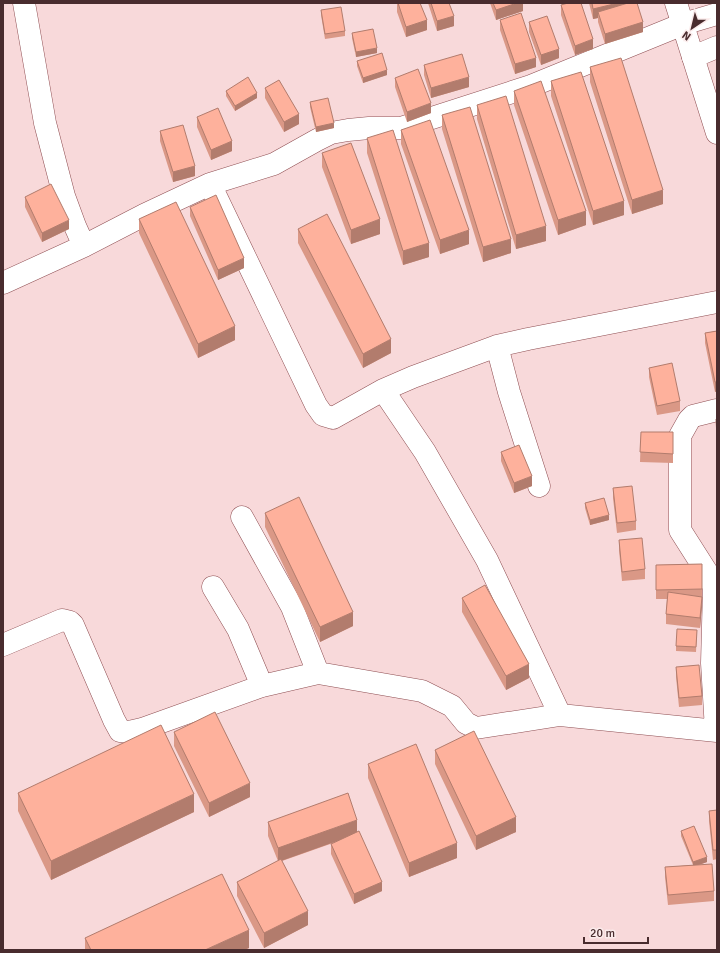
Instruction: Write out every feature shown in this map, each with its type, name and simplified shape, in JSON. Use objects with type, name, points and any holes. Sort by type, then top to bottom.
[{"type":"street","points":[[24,3],[46,123],[64,196],[84,246]]},
{"type":"street","points":[[676,3],[717,133]]},
{"type":"street","points":[[3,283],[84,246],[144,215],[210,184],[274,164],[331,133],[369,128],[401,128],[531,86],[683,24],[717,14]]},
{"type":"street","points":[[693,57],[717,48]]},
{"type":"street","points":[[210,184],[316,405],[323,415],[333,418],[383,390],[413,377],[497,346],[717,302]]},
{"type":"street","points":[[497,346],[509,392],[539,486]]},
{"type":"street","points":[[383,390],[425,452],[487,560],[560,715]]},
{"type":"street","points":[[3,645],[62,620],[70,622],[73,625],[120,731],[129,732],[142,729],[262,686],[318,673],[422,691],[452,706],[466,723],[476,728],[560,715],[716,730],[712,663],[713,574],[680,530],[680,436],[693,416],[717,410]]},
{"type":"street","points":[[242,517],[292,607],[318,673]]},
{"type":"street","points":[[213,587],[238,629],[262,686]]},
{"type":"building","points":[[398,3],[420,3],[427,20],[406,27]]},
{"type":"building","points":[[431,3],[449,3],[454,16],[437,21]]},
{"type":"building","points":[[493,3],[517,3],[496,10]]},
{"type":"building","points":[[568,3],[581,3],[593,39],[575,46],[561,5]]},
{"type":"building","points":[[592,3],[618,3],[593,9]]},
{"type":"building","points":[[628,3],[637,3],[643,22],[605,34],[598,12]]},
{"type":"building","points":[[341,7],[345,31],[325,34],[321,10]]},
{"type":"building","points":[[521,13],[536,58],[515,64],[500,20]]},
{"type":"building","points":[[547,16],[559,49],[541,55],[529,22]]},
{"type":"building","points":[[373,29],[377,48],[356,52],[352,33]]},
{"type":"building","points":[[382,53],[387,70],[363,78],[357,61]]},
{"type":"building","points":[[462,54],[469,77],[431,88],[424,65]]},
{"type":"building","points":[[621,58],[663,190],[632,200],[590,67]]},
{"type":"building","points":[[418,69],[431,103],[407,112],[395,78]]},
{"type":"building","points":[[581,72],[624,201],[593,211],[551,81]]},
{"type":"building","points":[[248,77],[257,93],[235,106],[226,91]]},
{"type":"building","points":[[279,80],[299,114],[284,122],[265,88]]},
{"type":"building","points":[[541,81],[586,211],[558,220],[514,91]]},
{"type":"building","points":[[506,96],[546,226],[516,235],[477,105]]},
{"type":"building","points":[[328,98],[334,123],[316,127],[310,102]]},
{"type":"building","points":[[470,107],[511,239],[483,247],[442,115]]},
{"type":"building","points":[[218,108],[232,141],[211,150],[197,117]]},
{"type":"building","points":[[430,120],[469,230],[440,240],[401,130]]},
{"type":"building","points":[[183,125],[195,166],[173,172],[160,131]]},
{"type":"building","points":[[393,130],[429,243],[403,251],[367,138]]},
{"type":"building","points":[[351,143],[380,219],[351,230],[322,153]]},
{"type":"building","points":[[51,184],[69,220],[42,233],[25,197]]},
{"type":"building","points":[[216,195],[244,258],[218,270],[190,207]]},
{"type":"building","points":[[176,202],[235,326],[198,344],[139,219]]},
{"type":"building","points":[[327,214],[391,339],[363,354],[298,229]]},
{"type":"building","points":[[717,331],[717,382],[715,382],[705,333]]},
{"type":"building","points":[[672,363],[680,401],[657,406],[649,368]]},
{"type":"building","points":[[641,432],[673,432],[673,454],[640,452]]},
{"type":"building","points":[[519,445],[532,476],[514,483],[501,452]]},
{"type":"building","points":[[632,486],[636,521],[617,523],[613,488]]},
{"type":"building","points":[[299,497],[353,612],[320,627],[265,513]]},
{"type":"building","points":[[604,498],[609,515],[590,520],[585,503]]},
{"type":"building","points":[[642,538],[645,569],[622,572],[619,540]]},
{"type":"building","points":[[702,564],[702,589],[656,590],[656,565]]},
{"type":"building","points":[[485,585],[529,664],[506,676],[462,598]]},
{"type":"building","points":[[668,592],[702,597],[700,618],[666,614]]},
{"type":"building","points":[[677,629],[697,630],[696,647],[676,646]]},
{"type":"building","points":[[699,665],[702,696],[679,698],[676,667]]},
{"type":"building","points":[[215,712],[250,783],[209,803],[174,732]]},
{"type":"building","points":[[161,725],[194,794],[51,861],[18,793]]},
{"type":"building","points":[[474,731],[516,817],[476,836],[435,750]]},
{"type":"building","points":[[416,744],[457,843],[409,863],[368,764]]},
{"type":"building","points":[[348,793],[357,820],[278,848],[268,822]]},
{"type":"building","points":[[717,810],[717,850],[713,850],[709,811]]},
{"type":"building","points":[[694,826],[707,857],[693,862],[681,831]]},
{"type":"building","points":[[359,831],[382,882],[354,894],[331,844]]},
{"type":"building","points":[[281,859],[308,911],[264,933],[237,882]]},
{"type":"building","points":[[712,864],[714,891],[668,895],[665,867]]},
{"type":"building","points":[[222,874],[249,930],[205,950],[91,950],[85,938]]}]
